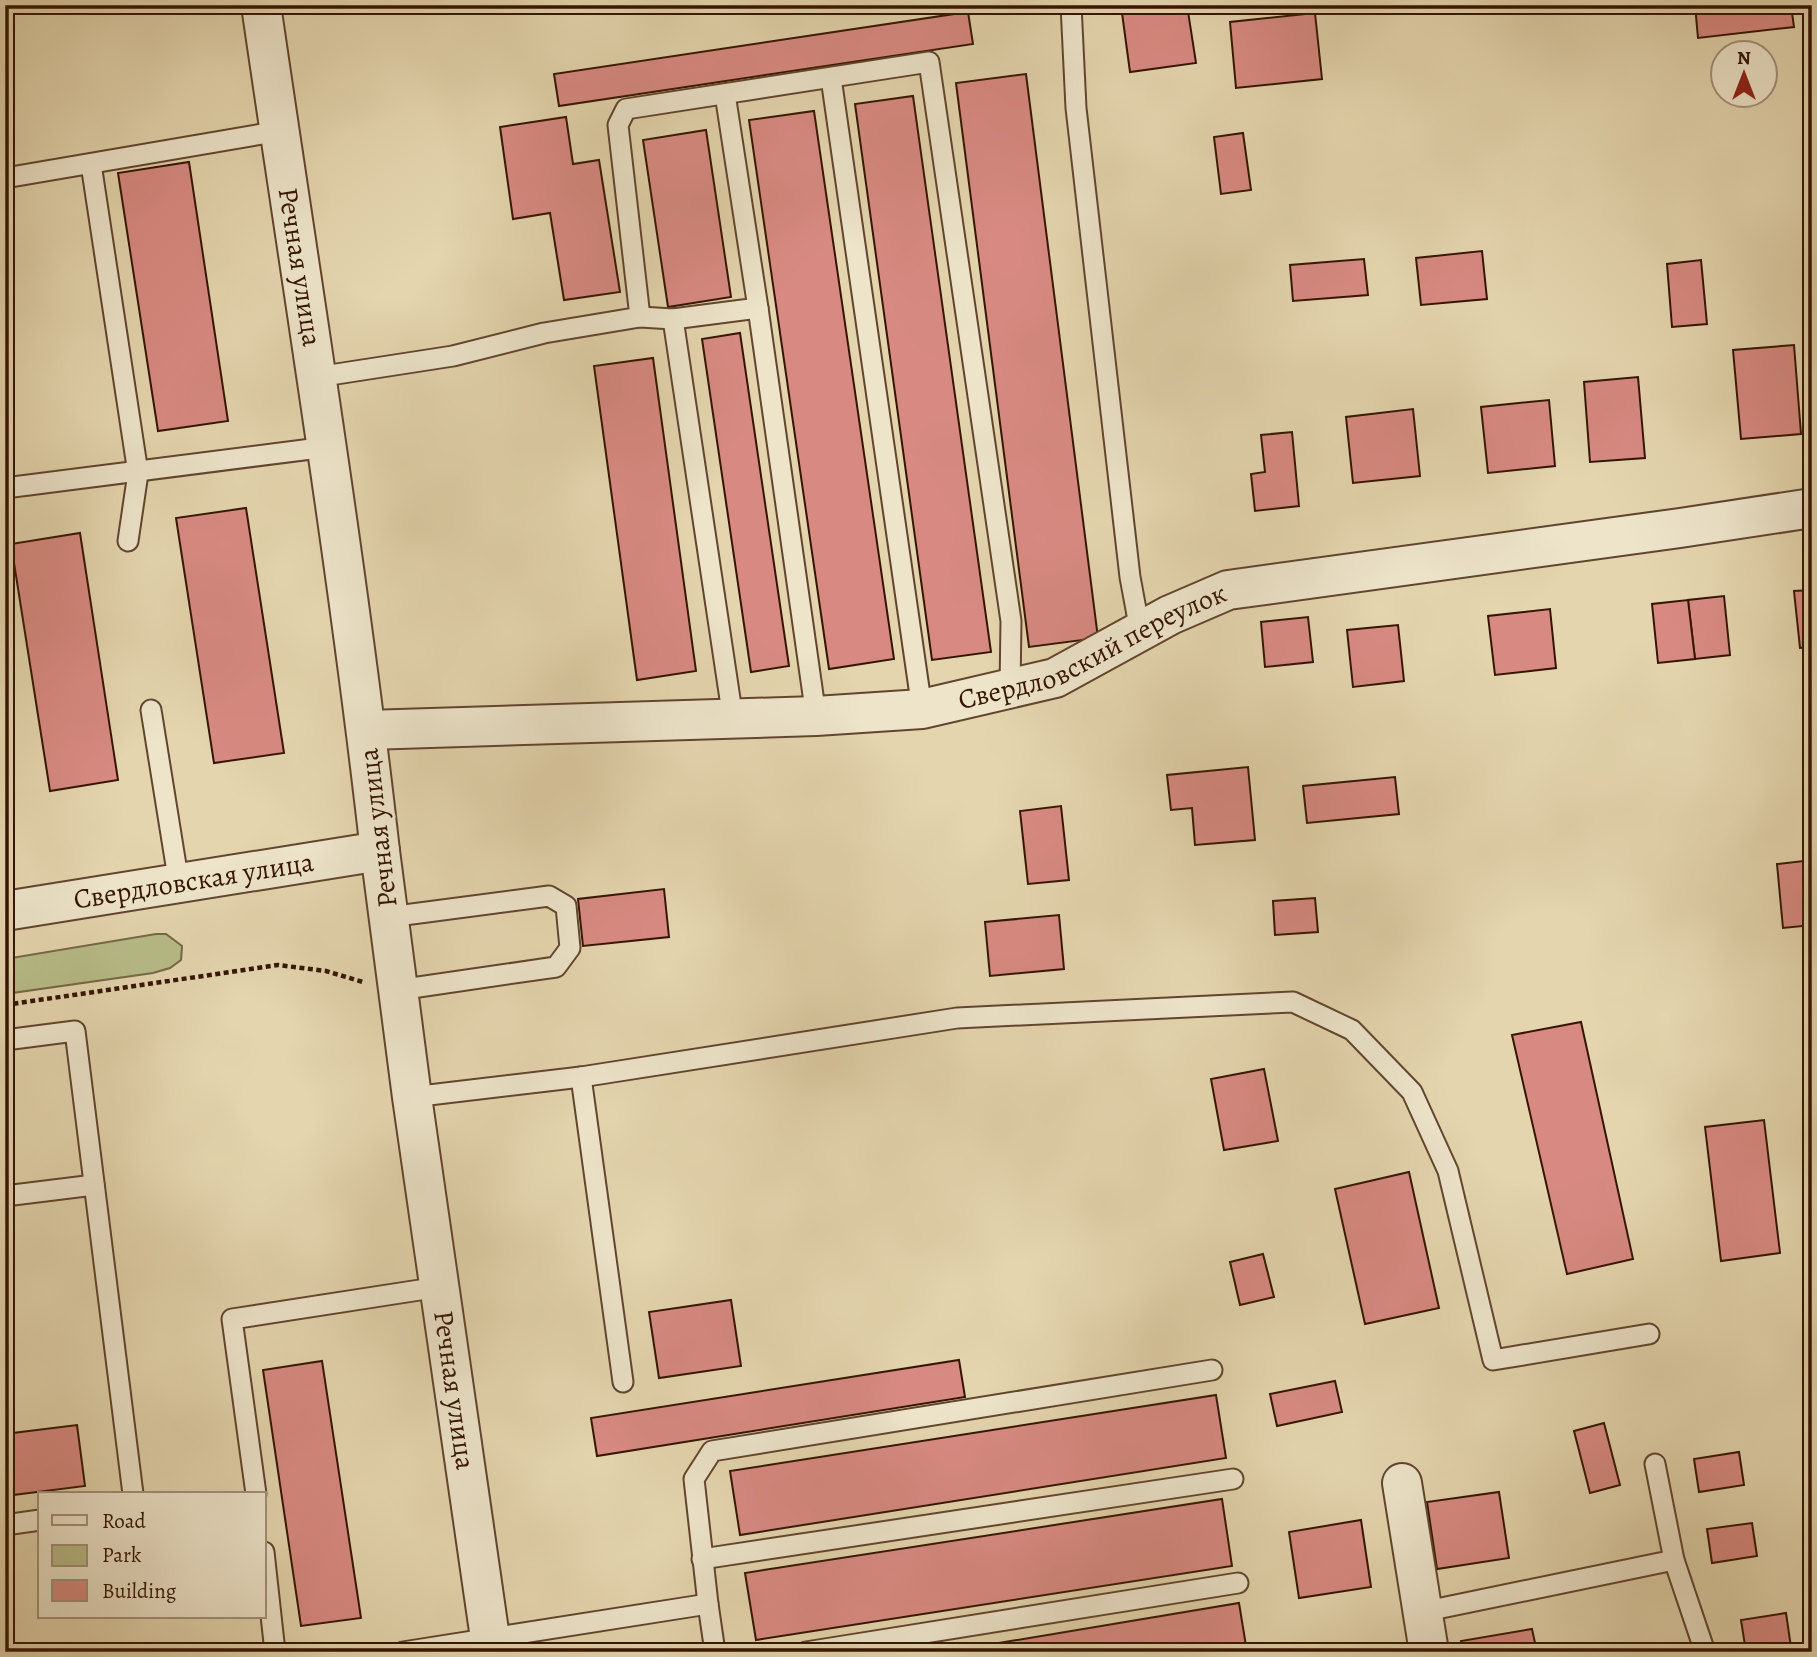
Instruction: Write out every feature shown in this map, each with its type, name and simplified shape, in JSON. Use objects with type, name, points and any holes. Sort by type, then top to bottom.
[{"type":"street","name":"Речная улица","points":[[261,5],[367,730],[389,917],[384,987],[412,1097],[491,1646]]},
{"type":"street","name":"Свердловский переулок","points":[[367,730],[816,716],[922,709],[1055,678],[1170,615],[1228,590],[1812,508]]},
{"type":"street","name":"Свердловская улица","points":[[5,911],[380,851]]},
{"type":"street","points":[[1402,1483],[1429,1652]]},
{"type":"lane","points":[[1076,10],[1076,108],[1130,577],[1140,631]]},
{"type":"lane","points":[[640,317],[618,125],[626,109],[929,62],[1011,621],[1010,688]]},
{"type":"lane","points":[[831,78],[922,709]]},
{"type":"lane","points":[[725,94],[816,716]]},
{"type":"lane","points":[[5,178],[279,131]]},
{"type":"lane","points":[[91,164],[138,472],[128,541]]},
{"type":"lane","points":[[317,377],[453,356],[544,333],[640,317],[673,319],[758,307]]},
{"type":"lane","points":[[673,319],[733,719]]},
{"type":"lane","points":[[5,488],[327,447]]},
{"type":"lane","points":[[152,710],[179,884]]},
{"type":"lane","points":[[384,987],[556,967],[570,948],[566,906],[549,896],[389,917]]},
{"type":"lane","points":[[412,1097],[581,1077],[957,1018],[1293,1002],[1352,1030],[1412,1092],[1448,1171],[1493,1360],[1649,1334]]},
{"type":"lane","points":[[5,1040],[75,1031],[132,1492]]},
{"type":"lane","points":[[581,1077],[623,1382]]},
{"type":"lane","points":[[5,1196],[94,1185]]},
{"type":"lane","points":[[256,1492],[232,1319],[439,1287]]},
{"type":"lane","points":[[716,1652],[702,1559],[694,1479],[712,1451],[1212,1370]]},
{"type":"lane","points":[[1655,1464],[1674,1560],[1705,1652]]},
{"type":"lane","points":[[702,1559],[1233,1479]]},
{"type":"lane","points":[[5,1525],[38,1520]]},
{"type":"lane","points":[[1422,1612],[1674,1560]]},
{"type":"lane","points":[[266,1570],[275,1652]]},
{"type":"lane","points":[[806,1652],[1238,1583]]},
{"type":"lane","points":[[403,1652],[491,1646],[708,1604]]},
{"type":"path","points":[[5,1005],[278,965],[326,971],[384,987]]},
{"type":"green space","points":[[166,934],[182,946],[181,960],[170,968],[153,973],[5,994],[5,959]]},
{"type":"building","points":[[1187,5],[1196,63],[1130,72],[1122,13]]},
{"type":"building","points":[[1695,5],[1791,5],[1794,27],[1698,38]]},
{"type":"building","points":[[968,12],[973,44],[559,106],[554,74]]},
{"type":"building","points":[[1315,13],[1322,79],[1236,88],[1230,22]]},
{"type":"building","points":[[1026,74],[1098,638],[1029,647],[956,83]]},
{"type":"building","points":[[913,96],[991,652],[932,660],[855,104]]},
{"type":"building","points":[[814,111],[894,659],[829,669],[749,120]]},
{"type":"building","points":[[566,117],[573,164],[599,160],[620,292],[564,300],[550,213],[513,219],[500,127]]},
{"type":"building","points":[[706,130],[731,297],[668,307],[643,140]]},
{"type":"building","points":[[1243,133],[1251,190],[1221,194],[1214,137]]},
{"type":"building","points":[[189,162],[228,421],[158,431],[118,173]]},
{"type":"building","points":[[1482,251],[1487,299],[1421,305],[1416,258]]},
{"type":"building","points":[[1364,259],[1368,295],[1293,301],[1290,265]]},
{"type":"building","points":[[1701,260],[1707,324],[1672,327],[1667,264]]},
{"type":"building","points":[[740,333],[789,666],[751,672],[702,339]]},
{"type":"building","points":[[1794,345],[1801,434],[1741,439],[1733,350]]},
{"type":"building","points":[[653,358],[696,671],[637,680],[594,366]]},
{"type":"building","points":[[1638,377],[1645,458],[1590,462],[1584,382]]},
{"type":"building","points":[[1549,400],[1555,466],[1488,473],[1481,407]]},
{"type":"building","points":[[1413,409],[1420,476],[1353,483],[1346,417]]},
{"type":"building","points":[[1292,432],[1299,506],[1255,511],[1251,474],[1265,472],[1261,435]]},
{"type":"building","points":[[246,508],[284,753],[214,763],[176,518]]},
{"type":"building","points":[[80,533],[118,780],[50,791],[11,544]]},
{"type":"building","points":[[1812,590],[1812,647],[1800,648],[1794,591]]},
{"type":"building","points":[[1724,596],[1730,655],[1695,659],[1688,600]]},
{"type":"building","points":[[1688,600],[1695,659],[1658,663],[1652,604]]},
{"type":"building","points":[[1550,609],[1556,668],[1495,675],[1488,616]]},
{"type":"building","points":[[1308,617],[1313,662],[1265,667],[1261,622]]},
{"type":"building","points":[[1398,625],[1404,681],[1353,687],[1347,630]]},
{"type":"building","points":[[1248,767],[1255,840],[1195,845],[1192,808],[1171,810],[1167,775]]},
{"type":"building","points":[[1395,777],[1399,814],[1307,823],[1303,786]]},
{"type":"building","points":[[1061,806],[1069,880],[1028,884],[1020,811]]},
{"type":"building","points":[[1812,860],[1812,925],[1783,928],[1777,864]]},
{"type":"building","points":[[664,889],[669,937],[583,946],[578,899]]},
{"type":"building","points":[[1315,898],[1318,932],[1275,935],[1273,901]]},
{"type":"building","points":[[1059,915],[1064,969],[990,976],[985,922]]},
{"type":"building","points":[[1581,1022],[1633,1259],[1567,1274],[1512,1035]]},
{"type":"building","points":[[1264,1069],[1278,1141],[1224,1150],[1211,1079]]},
{"type":"building","points":[[1764,1120],[1780,1253],[1721,1261],[1705,1127]]},
{"type":"building","points":[[1409,1172],[1439,1308],[1365,1324],[1335,1189]]},
{"type":"building","points":[[1263,1254],[1274,1297],[1240,1305],[1230,1262]]},
{"type":"building","points":[[731,1300],[741,1366],[659,1378],[649,1312]]},
{"type":"building","points":[[959,1360],[965,1397],[597,1456],[591,1418]]},
{"type":"building","points":[[322,1361],[361,1618],[301,1626],[263,1370]]},
{"type":"building","points":[[1335,1381],[1342,1412],[1277,1426],[1270,1394]]},
{"type":"building","points":[[1216,1395],[1226,1458],[740,1535],[730,1471]]},
{"type":"building","points":[[1604,1423],[1620,1485],[1590,1493],[1574,1431]]},
{"type":"building","points":[[77,1425],[85,1486],[5,1496],[5,1434]]},
{"type":"building","points":[[1739,1452],[1744,1485],[1699,1492],[1694,1459]]},
{"type":"building","points":[[1499,1492],[1509,1558],[1437,1569],[1427,1502]]},
{"type":"building","points":[[1222,1499],[1232,1566],[756,1640],[745,1573]]},
{"type":"building","points":[[1361,1520],[1371,1587],[1299,1598],[1289,1532]]},
{"type":"building","points":[[1752,1523],[1757,1556],[1712,1563],[1707,1529]]},
{"type":"building","points":[[1239,1603],[1247,1652],[945,1652]]},
{"type":"building","points":[[1786,1613],[1791,1647],[1746,1652],[1741,1620]]},
{"type":"building","points":[[1532,1629],[1537,1652],[1463,1652],[1461,1641]]}]
